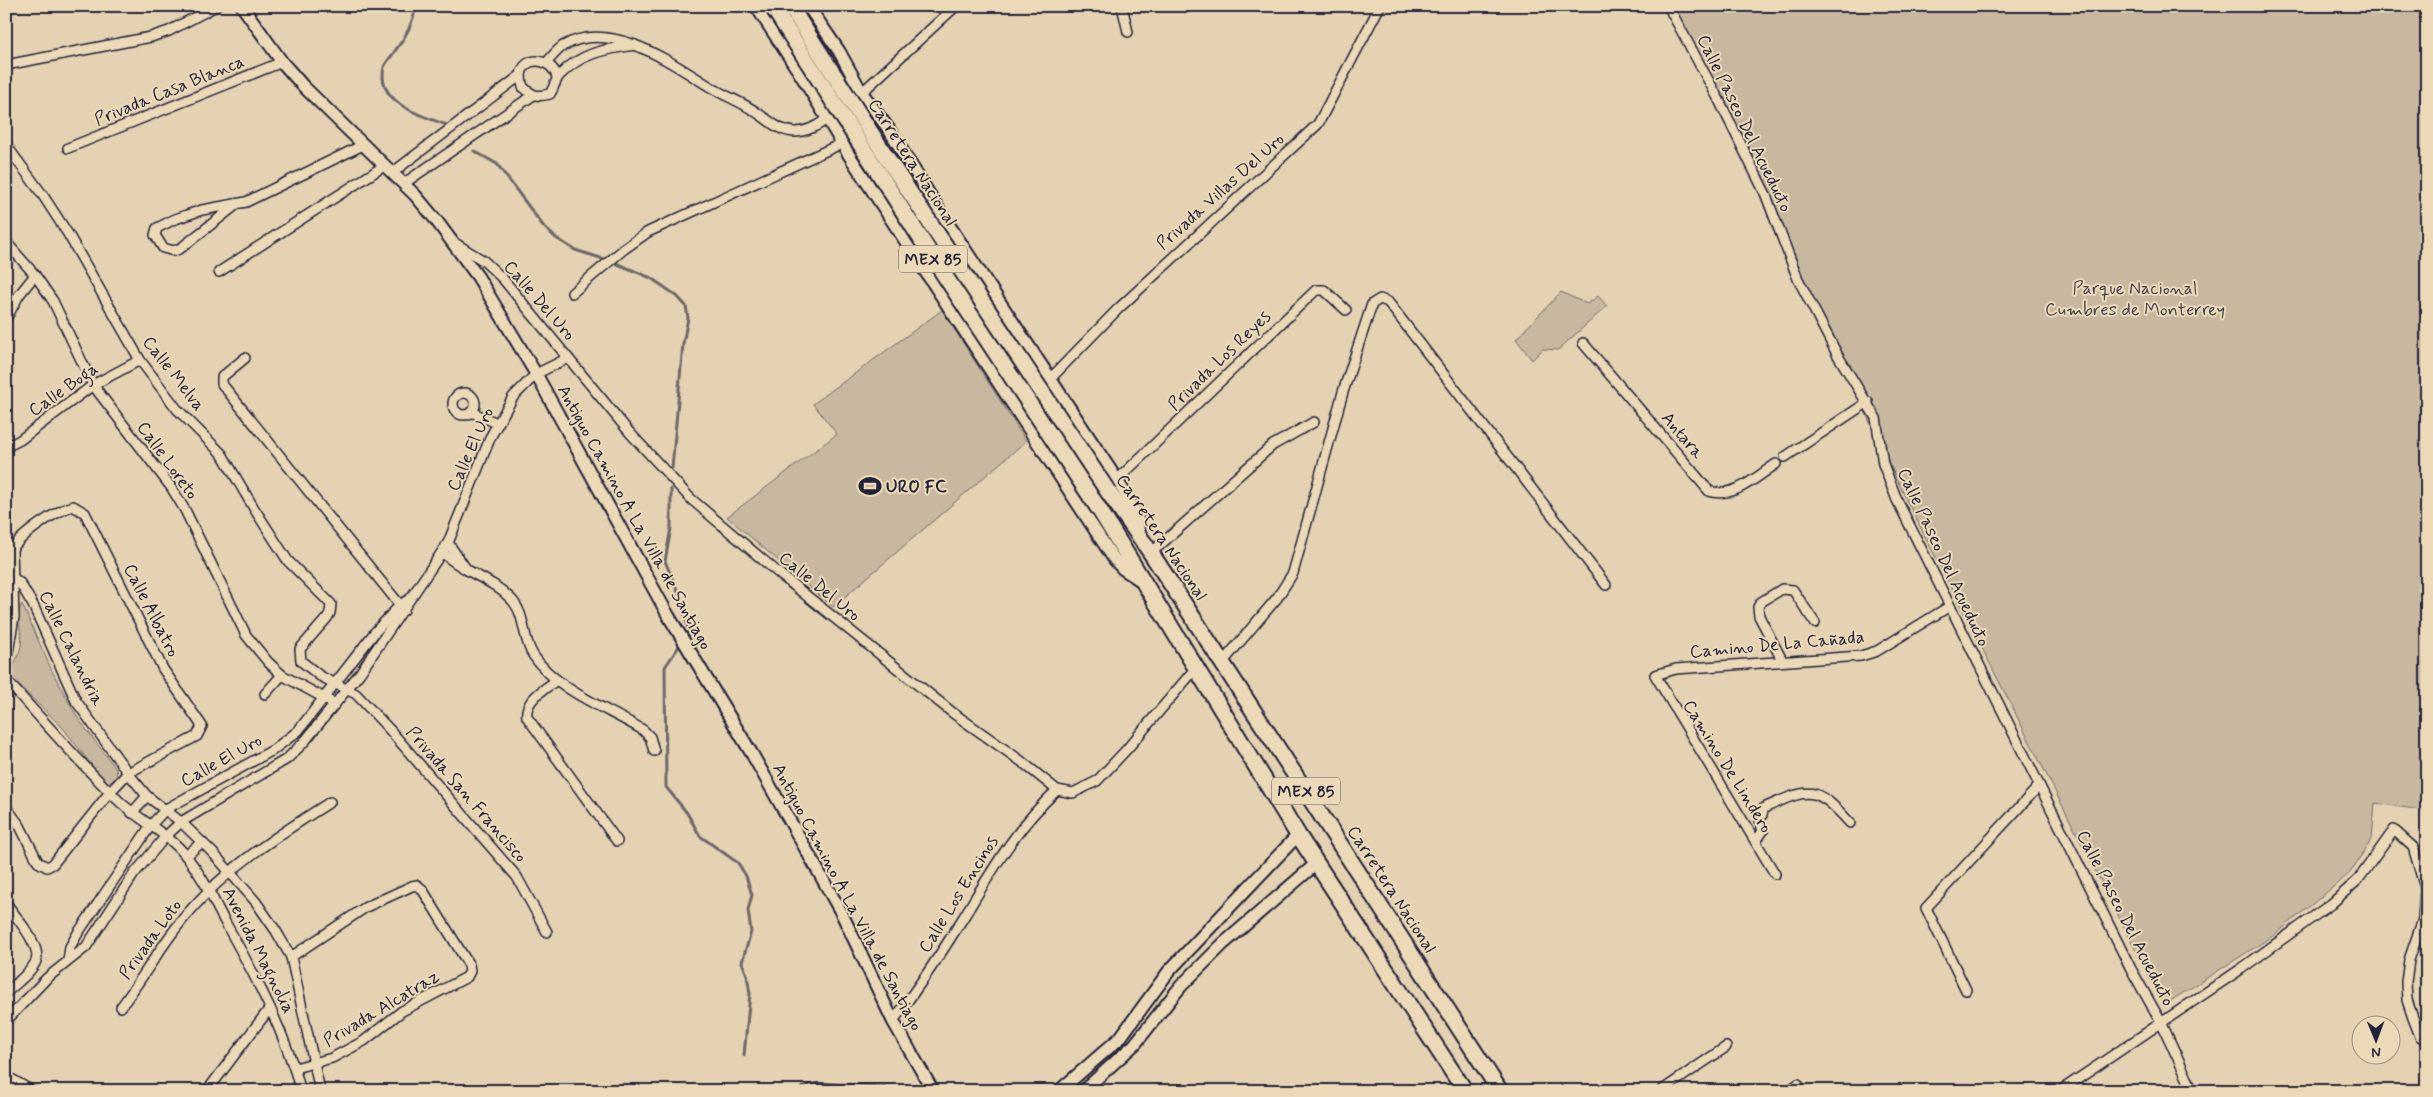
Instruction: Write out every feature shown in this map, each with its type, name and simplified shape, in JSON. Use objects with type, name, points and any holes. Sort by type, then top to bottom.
[{"type":"highway","name":"Carretera Nacional","points":[[772,6],[937,264],[1099,509],[1298,835],[1465,1091]]},
{"type":"highway","name":"Carretera Nacional","points":[[790,6],[896,172],[1113,487],[1140,536],[1500,1091]]},
{"type":"street","points":[[6,65],[152,37],[169,31],[216,6]]},
{"type":"street","name":"Antiguo Camino A La Villa de Santiago","points":[[242,6],[282,62],[403,184],[454,242],[536,374],[679,634],[752,754],[821,877],[893,1021],[933,1091]]},
{"type":"street","name":"MEX 85","points":[[756,6],[801,75],[849,155],[965,329],[1114,559],[1124,569],[1144,583]]},
{"type":"street","name":"MEX 85","points":[[808,6],[839,51],[862,93],[888,128],[939,210],[1051,378],[1113,487]]},
{"type":"street","points":[[547,62],[563,47],[589,39],[614,38],[635,45],[669,61],[718,92],[755,111],[779,129],[794,132],[807,130],[827,119],[862,93],[956,6]]},
{"type":"street","points":[[1122,6],[1128,32]]},
{"type":"street","name":"Privada Villas Del Uro","points":[[1051,378],[1118,308],[1318,124],[1380,6]]},
{"type":"street","name":"Calle Paseo Del Acueducto","points":[[1668,6],[1719,100],[1765,193],[1798,280],[1837,354],[1876,418],[1881,455],[1887,478],[2130,969],[2161,1022],[2193,1091]]},
{"type":"street","points":[[403,184],[532,96],[550,94],[557,78],[580,58],[593,52],[635,45]]},
{"type":"street","points":[[801,75],[808,80],[817,82],[833,76],[838,68],[839,51]]},
{"type":"street","points":[[219,272],[388,170],[521,75],[526,65],[536,61],[547,62],[552,66],[557,78]]},
{"type":"street","name":"Privada Casa Blanca","points":[[68,148],[282,62]]},
{"type":"street","points":[[521,75],[523,87],[532,96]]},
{"type":"street","points":[[849,155],[851,146],[862,132],[871,128],[888,128]]},
{"type":"street","name":"Calle Melva","points":[[6,144],[63,226],[140,360],[177,409],[222,454],[288,561],[329,601],[331,608],[327,618],[300,649],[299,654],[301,661],[320,676]]},
{"type":"street","points":[[572,293],[615,256],[648,232],[843,144]]},
{"type":"street","points":[[236,205],[181,248],[174,251],[163,248],[155,235],[157,228],[163,224],[202,210],[236,205],[282,187],[363,145]]},
{"type":"street","name":"Calle Loreto","points":[[6,242],[35,275],[63,319],[93,385],[171,487],[189,517],[246,635],[268,662],[282,675],[335,704]]},
{"type":"street","name":"Calle Del Uro","points":[[454,242],[484,261],[503,280],[630,433],[691,499],[782,576],[937,701],[1021,761],[1057,790]]},
{"type":"street","points":[[6,319],[19,295],[35,275]]},
{"type":"street","name":"Privada Los Reyes","points":[[1113,487],[1316,290],[1324,290],[1346,310]]},
{"type":"street","points":[[1222,663],[1277,598],[1293,573],[1343,392],[1372,304],[1380,299],[1388,302],[1606,585]]},
{"type":"street","name":"Antara","points":[[1583,343],[1709,491],[1718,494],[1736,490],[1776,464]]},
{"type":"street","points":[[245,358],[222,377],[222,384],[402,608]]},
{"type":"street","name":"Calle El Uro","points":[[68,961],[70,947],[78,933],[151,825],[166,809],[290,738],[337,684],[375,632],[409,600],[448,543],[497,423],[513,397],[536,374],[568,358]]},
{"type":"street","name":"Calle Boga","points":[[6,447],[20,440],[93,385],[140,360]]},
{"type":"street","points":[[1785,457],[1868,402]]},
{"type":"street","points":[[471,412],[497,423]]},
{"type":"street","points":[[1151,553],[1273,445],[1314,422]]},
{"type":"street","name":"Calle Albatro","points":[[12,577],[11,557],[15,544],[58,513],[73,506],[85,513],[163,669],[201,722],[202,729],[197,736],[128,773]]},
{"type":"street","points":[[448,543],[468,570]]},
{"type":"street","points":[[442,552],[459,567],[468,570],[512,599],[522,617],[528,645],[533,655],[557,680],[643,730],[650,737],[654,751]]},
{"type":"street","points":[[6,664],[14,617],[12,577]]},
{"type":"street","name":"Calle Calandria","points":[[12,577],[20,583],[33,605],[76,701],[147,796],[181,822]]},
{"type":"street","points":[[1782,660],[1759,616],[1758,607],[1761,602],[1782,589],[1793,590],[1815,623]]},
{"type":"street","name":"Camino De La Cañada","points":[[1655,675],[1676,669],[1782,660],[1861,656],[1877,651],[1950,606]]},
{"type":"street","name":"Calle El Uro","points":[[6,1021],[47,978],[90,943],[134,874],[166,836],[181,822],[287,759],[306,741],[348,690],[402,608]]},
{"type":"street","points":[[1057,790],[1073,793],[1098,781],[1195,668]]},
{"type":"street","points":[[265,694],[282,675]]},
{"type":"street","name":"Camino De Lindero","points":[[1655,675],[1775,874]]},
{"type":"street","points":[[307,689],[320,676],[348,690]]},
{"type":"street","points":[[6,680],[110,792],[132,813],[166,836]]},
{"type":"street","points":[[557,680],[533,700],[527,710],[527,717],[617,841]]},
{"type":"street","name":"Privada San Francisco","points":[[348,690],[356,694],[389,729],[491,844],[517,876],[547,932]]},
{"type":"street","points":[[6,807],[20,826],[38,862],[47,867],[59,860],[110,792],[128,773]]},
{"type":"street","points":[[1966,990],[1926,908],[2040,786]]},
{"type":"street","name":"Calle Los Encinos","points":[[893,1021],[945,947],[997,860],[1020,828],[1057,790]]},
{"type":"street","points":[[1756,841],[1763,831],[1760,821],[1764,808],[1798,793],[1810,792],[1830,801],[1850,823]]},
{"type":"street","points":[[132,813],[147,796]]},
{"type":"street","name":"Privada Loto","points":[[121,1007],[174,929],[210,889],[230,872],[330,802]]},
{"type":"street","name":"Avenida Magnolia","points":[[181,822],[202,842],[256,902],[291,957],[312,1063],[320,1091]]},
{"type":"street","points":[[2060,1091],[2247,965],[2331,904],[2358,880],[2394,830],[2413,847],[2425,888],[2423,919],[2409,960],[2406,982],[2407,1000],[2413,1018],[2420,1036],[2427,1041]]},
{"type":"street","points":[[1059,1091],[1128,1029],[1169,970],[1298,835]]},
{"type":"street","name":"Avenida Magnolia","points":[[166,836],[186,856],[210,889],[281,1028],[301,1091]]},
{"type":"street","points":[[186,856],[202,842]]},
{"type":"street","points":[[1083,1091],[1135,1044],[1181,986],[1223,944],[1317,863]]},
{"type":"street","name":"Privada Alcatraz","points":[[291,957],[366,907],[417,885],[422,889],[470,968],[467,977],[402,1010],[364,1041],[332,1058],[295,1068]]},
{"type":"street","points":[[6,903],[33,941],[38,953],[35,964],[6,993]]},
{"type":"street","points":[[1209,927],[1223,944]]},
{"type":"street","points":[[207,1091],[270,1008]]},
{"type":"street","points":[[1661,1091],[1726,1047]]},
{"type":"street","points":[[6,1076],[32,1091]]},
{"type":"street","points":[[1789,1091],[1798,1084]]},
{"type":"street","points":[[806,1091],[817,1088],[881,1091]]},
{"type":"green space","name":"Parque Nacional Cumbres de Monterrey","points":[[1674,6],[2427,6],[2427,828],[2421,810],[2375,803],[2372,839],[2350,873],[2276,934],[2164,1005],[1907,501]]},
{"type":"green space","points":[[1561,292],[1587,304],[1598,296],[1607,306],[1558,350],[1543,349],[1532,360],[1516,339]]},
{"type":"green space","name":"URO FC","points":[[942,310],[1026,441],[833,607],[727,517],[837,434],[813,404]]},
{"type":"green space","points":[[22,604],[51,669],[77,717],[116,769],[117,775],[109,783],[104,781],[63,728],[9,676],[22,641],[18,615]]},
{"type":"waterway","points":[[416,6],[408,30],[384,67],[383,80],[387,91],[394,100],[404,107],[450,126]]},
{"type":"waterway","points":[[474,151],[497,164],[544,227],[556,238],[575,250],[607,260]]},
{"type":"waterway","points":[[613,262],[651,278],[677,296],[686,306],[688,318],[683,344],[672,468]]},
{"type":"waterway","points":[[671,489],[671,528],[665,561],[680,597],[689,631],[685,636]]},
{"type":"waterway","points":[[682,642],[665,667],[666,787],[687,813],[700,836],[738,863],[746,876],[752,895],[748,910],[751,932],[742,962],[747,975],[750,994],[744,1055]]},
{"type":"place","name":"URO FC","points":[[870,486]]}]
